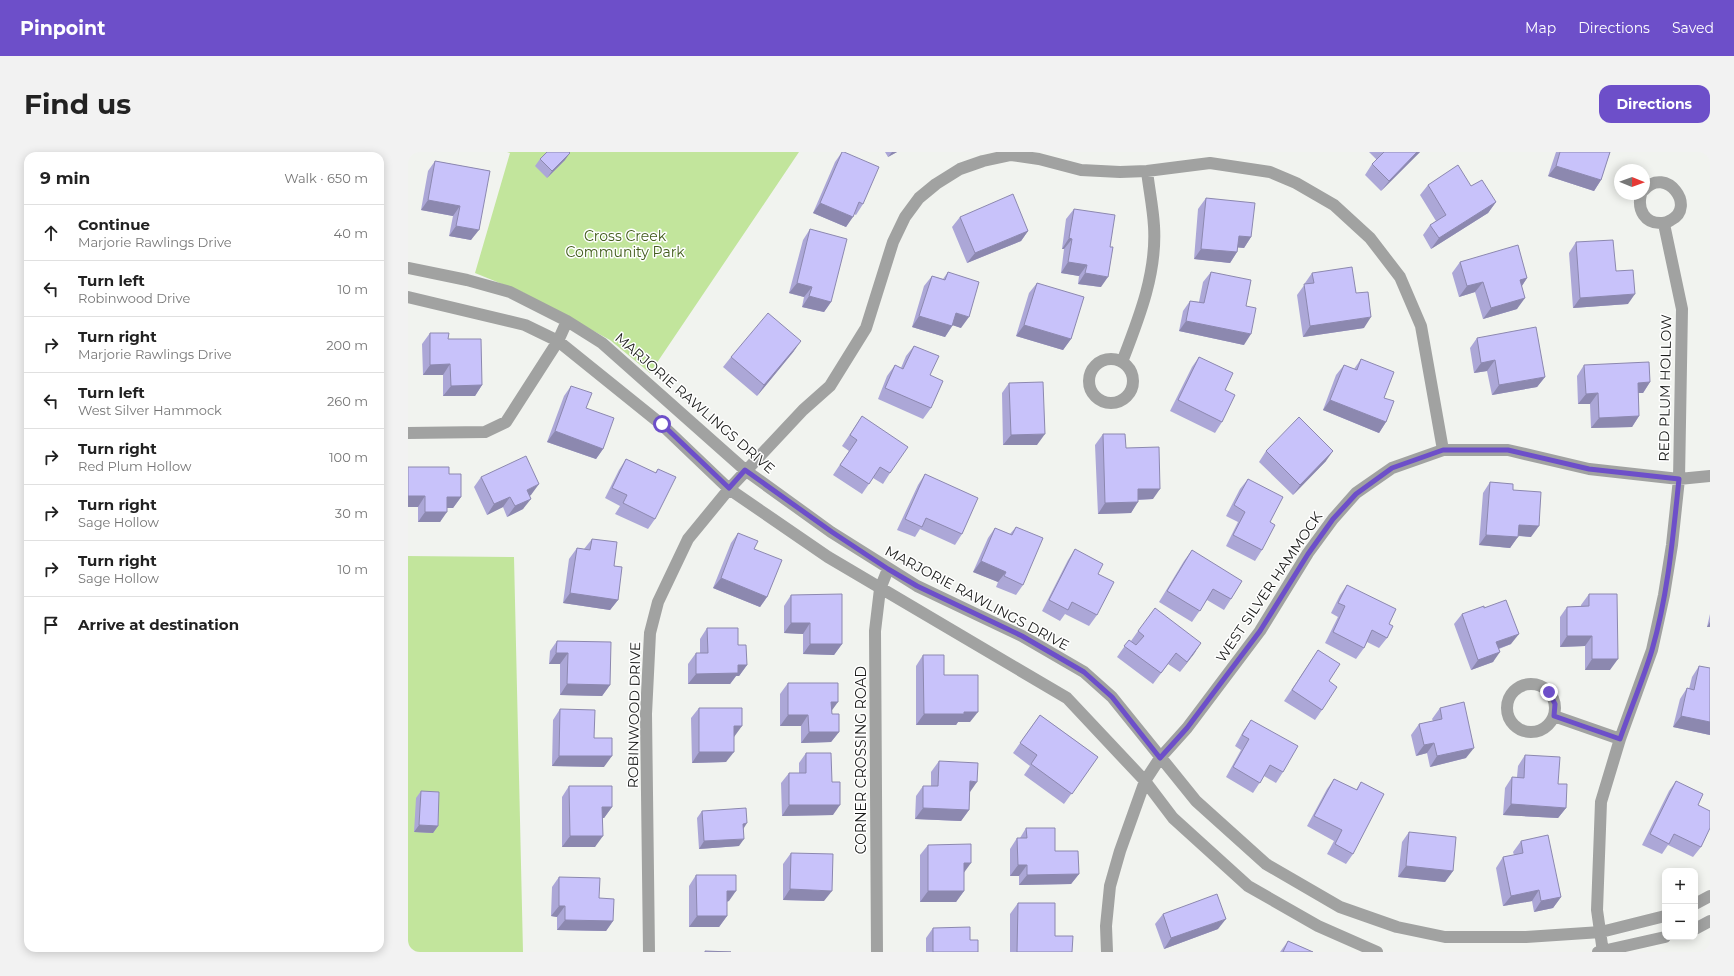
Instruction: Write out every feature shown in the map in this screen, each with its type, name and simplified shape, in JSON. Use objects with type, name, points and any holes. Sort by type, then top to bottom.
[{"type":"street","name":"ROBINWOOD DRIVE","points":[[649,952],[646,714],[650,633],[658,602],[688,539],[745,470],[833,381],[866,328],[893,242],[905,217],[919,198],[936,184],[960,169],[983,161],[1011,155],[1039,159],[1081,170],[1147,171],[1210,163],[1270,172],[1296,183],[1334,205],[1370,238],[1400,277],[1421,326],[1443,450]]},
{"type":"street","points":[[1122,362],[1143,308],[1152,267],[1155,226],[1147,171]]},
{"type":"street","points":[[1640,200],[1641,211],[1646,218],[1653,223],[1664,224],[1674,218],[1678,213],[1681,202],[1679,194],[1674,188],[1660,182],[1650,186]]},
{"type":"street","name":"RED PLUM HOLLOW","points":[[1603,952],[1597,910],[1600,802],[1653,643],[1664,595],[1672,545],[1679,479],[1682,309],[1664,224]]},
{"type":"street","name":"MARJORIE RAWLINGS DRIVE","points":[[408,268],[467,280],[510,292],[567,321],[602,343],[745,470],[832,532],[888,569],[917,586],[1022,636],[1084,672],[1112,697],[1196,802],[1266,864],[1340,907],[1396,927],[1445,937],[1526,937],[1601,932],[1662,917]]},
{"type":"street","points":[[408,297],[525,325],[558,341],[662,424],[729,488],[828,557],[1066,698],[1146,781],[1173,818],[1248,886],[1318,926],[1377,952]]},
{"type":"street","points":[[408,433],[485,432],[506,422],[558,341],[567,321]]},
{"type":"street","name":"WEST SILVER HAMMOCK","points":[[1107,952],[1106,926],[1110,886],[1120,852],[1146,781],[1160,758],[1187,728],[1260,631],[1308,554],[1333,519],[1356,494],[1392,468],[1443,450],[1508,450],[1589,469],[1679,479],[1710,476]]},
{"type":"street","name":"CORNER CROSSING ROAD","points":[[877,952],[875,631],[880,589],[888,569]]},
{"type":"street","points":[[1554,716],[1620,739]]},
{"type":"street","points":[[1698,902],[1710,896]]},
{"type":"street","points":[[1698,927],[1710,921]]},
{"type":"street","points":[[1598,952],[1662,938]]},
{"type":"green space","name":"Cross Creek Community Park","points":[[507,152],[799,152],[650,373],[610,340],[522,292],[475,273],[510,153]]},
{"type":"green space","points":[[408,556],[514,557],[523,952],[408,952]]},
{"type":"building","points":[[547,152],[570,153],[552,171],[540,159]]},
{"type":"building","points":[[842,152],[879,167],[863,204],[859,202],[853,217],[820,203]]},
{"type":"building","points":[[1384,152],[1417,152],[1389,181],[1372,164]]},
{"type":"building","points":[[1560,152],[1610,152],[1601,180],[1556,166]]},
{"type":"building","points":[[435,161],[490,171],[479,230],[456,226],[460,206],[428,200]]},
{"type":"building","points":[[1458,165],[1471,186],[1482,180],[1496,202],[1439,238],[1430,225],[1446,215],[1428,185]]},
{"type":"building","points":[[1013,194],[1028,231],[975,253],[960,217]]},
{"type":"building","points":[[1206,198],[1255,203],[1251,237],[1239,236],[1237,252],[1201,249]]},
{"type":"building","points":[[1074,209],[1115,215],[1110,247],[1113,247],[1108,277],[1085,273],[1087,265],[1068,262],[1072,239],[1069,238]]},
{"type":"building","points":[[810,229],[847,239],[831,302],[809,296],[812,287],[797,283]]},
{"type":"building","points":[[1613,240],[1616,271],[1633,270],[1635,294],[1580,298],[1576,242]]},
{"type":"building","points":[[1518,245],[1527,278],[1520,280],[1525,298],[1491,308],[1483,282],[1467,286],[1460,262]]},
{"type":"building","points":[[1352,267],[1356,293],[1368,292],[1371,317],[1310,326],[1304,284],[1314,283],[1312,273]]},
{"type":"building","points":[[948,272],[979,282],[969,317],[956,313],[952,326],[919,316],[932,276],[945,280]]},
{"type":"building","points":[[1211,272],[1251,280],[1246,306],[1256,308],[1251,334],[1186,321],[1190,301],[1204,303]]},
{"type":"building","points":[[1037,283],[1084,297],[1071,339],[1024,325]]},
{"type":"building","points":[[768,313],[801,341],[764,385],[731,357]]},
{"type":"building","points":[[1536,327],[1545,377],[1499,385],[1495,360],[1481,363],[1477,338]]},
{"type":"building","points":[[430,333],[449,333],[448,339],[481,339],[482,385],[451,386],[450,364],[430,365]]},
{"type":"building","points":[[914,346],[939,356],[930,375],[943,381],[931,408],[885,388],[895,365],[903,369]]},
{"type":"building","points":[[1199,357],[1233,373],[1225,390],[1235,395],[1222,422],[1178,400]]},
{"type":"building","points":[[1361,359],[1394,372],[1384,398],[1394,401],[1386,422],[1330,400],[1344,365],[1357,370]]},
{"type":"building","points":[[1649,362],[1650,382],[1638,383],[1639,416],[1599,418],[1598,393],[1586,394],[1584,365]]},
{"type":"building","points":[[1043,382],[1045,434],[1011,435],[1009,383]]},
{"type":"building","points":[[571,386],[592,393],[586,408],[614,418],[603,449],[555,431]]},
{"type":"building","points":[[862,416],[908,447],[890,473],[880,467],[869,484],[840,465],[857,440],[850,435]]},
{"type":"building","points":[[1299,417],[1333,451],[1300,485],[1266,451]]},
{"type":"building","points":[[1103,434],[1125,434],[1126,448],[1159,447],[1160,489],[1138,489],[1138,502],[1105,503]]},
{"type":"building","points":[[526,456],[539,484],[527,490],[531,499],[515,506],[510,497],[494,504],[481,477]]},
{"type":"building","points":[[626,459],[656,473],[658,469],[676,477],[655,519],[623,503],[627,495],[612,488]]},
{"type":"building","points":[[408,467],[449,467],[449,474],[461,474],[461,497],[447,497],[447,512],[425,512],[425,496],[408,496]]},
{"type":"building","points":[[925,474],[978,498],[962,534],[926,518],[922,527],[905,519]]},
{"type":"building","points":[[1248,479],[1283,497],[1270,522],[1275,525],[1262,550],[1233,535],[1245,512],[1234,505]]},
{"type":"building","points":[[1490,482],[1513,484],[1513,490],[1541,492],[1539,526],[1519,525],[1518,537],[1486,535]]},
{"type":"building","points":[[1016,527],[1043,538],[1023,585],[1004,576],[1006,572],[981,561],[995,528],[1012,535]]},
{"type":"building","points":[[738,533],[758,541],[754,549],[782,560],[767,597],[721,578]]},
{"type":"building","points":[[592,539],[617,542],[614,566],[622,567],[618,600],[570,593],[577,548],[590,550]]},
{"type":"building","points":[[1075,549],[1103,564],[1098,574],[1114,582],[1097,615],[1072,602],[1068,610],[1049,600]]},
{"type":"building","points":[[1192,550],[1242,581],[1231,599],[1213,589],[1200,611],[1167,591]]},
{"type":"building","points":[[1347,585],[1396,609],[1389,624],[1393,626],[1387,638],[1372,630],[1364,648],[1333,632],[1345,606],[1338,603]]},
{"type":"building","points":[[842,594],[842,644],[810,644],[810,623],[791,623],[791,595]]},
{"type":"building","points":[[1589,594],[1617,594],[1618,659],[1592,659],[1592,636],[1567,636],[1567,607],[1589,606]]},
{"type":"building","points":[[1506,600],[1519,634],[1496,642],[1500,652],[1478,660],[1462,614]]},
{"type":"building","points":[[1155,608],[1201,643],[1187,662],[1176,653],[1161,673],[1124,646],[1129,640],[1136,645],[1144,636],[1138,631]]},
{"type":"building","points":[[707,628],[738,628],[738,645],[746,645],[747,665],[738,665],[738,673],[696,674],[696,653],[708,653]]},
{"type":"building","points":[[557,641],[611,642],[610,685],[567,684],[568,653],[556,653]]},
{"type":"building","points":[[1318,650],[1340,664],[1329,681],[1337,687],[1322,710],[1292,690]]},
{"type":"building","points":[[923,655],[944,655],[944,675],[978,675],[978,712],[964,712],[964,714],[924,714]]},
{"type":"building","points":[[1699,666],[1710,668],[1710,722],[1681,716],[1687,688],[1694,690]]},
{"type":"building","points":[[788,683],[838,683],[838,702],[831,702],[832,714],[839,714],[839,732],[809,732],[808,715],[788,715]]},
{"type":"building","points":[[1464,702],[1474,748],[1437,756],[1434,743],[1424,745],[1419,724],[1442,719],[1440,708]]},
{"type":"building","points":[[699,708],[742,708],[742,726],[734,726],[734,752],[699,752]]},
{"type":"building","points":[[560,709],[595,710],[594,738],[612,738],[612,756],[559,756]]},
{"type":"building","points":[[1040,715],[1098,757],[1072,794],[1031,764],[1037,755],[1020,743]]},
{"type":"building","points":[[1251,720],[1298,746],[1283,772],[1270,765],[1260,783],[1233,767],[1249,739],[1242,735]]},
{"type":"building","points":[[806,753],[831,753],[832,782],[840,782],[840,805],[789,805],[789,773],[806,773]]},
{"type":"building","points":[[1525,755],[1560,757],[1558,784],[1567,784],[1566,808],[1511,804],[1512,777],[1524,778]]},
{"type":"building","points":[[939,761],[978,763],[977,782],[970,781],[969,810],[923,808],[923,786],[938,786]]},
{"type":"building","points":[[1334,779],[1357,790],[1361,782],[1384,794],[1353,854],[1335,844],[1342,830],[1314,816]]},
{"type":"building","points":[[1676,781],[1703,794],[1698,805],[1710,811],[1710,828],[1701,847],[1674,834],[1669,844],[1650,834]]},
{"type":"building","points":[[569,786],[612,786],[612,807],[602,807],[603,836],[570,836]]},
{"type":"building","points":[[421,791],[439,792],[438,826],[419,825]]},
{"type":"building","points":[[746,808],[747,823],[743,824],[744,839],[704,841],[702,811]]},
{"type":"building","points":[[1026,828],[1055,828],[1055,851],[1078,851],[1079,874],[1027,875],[1027,865],[1018,865],[1017,838],[1027,838]]},
{"type":"building","points":[[1409,832],[1456,837],[1453,871],[1406,866]]},
{"type":"building","points":[[1548,835],[1561,897],[1541,901],[1539,890],[1511,896],[1503,857],[1523,853],[1521,841]]},
{"type":"building","points":[[971,844],[971,863],[964,863],[964,891],[928,891],[928,845]]},
{"type":"building","points":[[791,853],[833,854],[832,891],[790,889]]},
{"type":"building","points":[[696,875],[736,875],[736,891],[727,891],[727,916],[697,916]]},
{"type":"building","points":[[559,877],[600,878],[599,898],[614,899],[613,921],[565,920],[565,906],[559,906]]},
{"type":"building","points":[[1217,894],[1226,919],[1171,938],[1163,914]]},
{"type":"building","points":[[1018,903],[1055,903],[1055,936],[1073,936],[1072,952],[1017,952]]},
{"type":"building","points":[[970,927],[970,940],[978,940],[978,952],[933,952],[933,928]]},
{"type":"building","points":[[1288,941],[1313,952],[1283,952]]},
{"type":"building","points":[[705,951],[731,952],[705,952]]},
{"type":"route","points":[[662,424],[729,488],[745,470],[832,532],[888,569],[917,586],[1022,636],[1084,672],[1112,697],[1160,758],[1187,728],[1260,631],[1308,554],[1333,519],[1356,494],[1392,468],[1443,450],[1508,450],[1589,469],[1679,479],[1672,545],[1664,595],[1652,650],[1620,739],[1554,716],[1555,704],[1549,692]]}]
